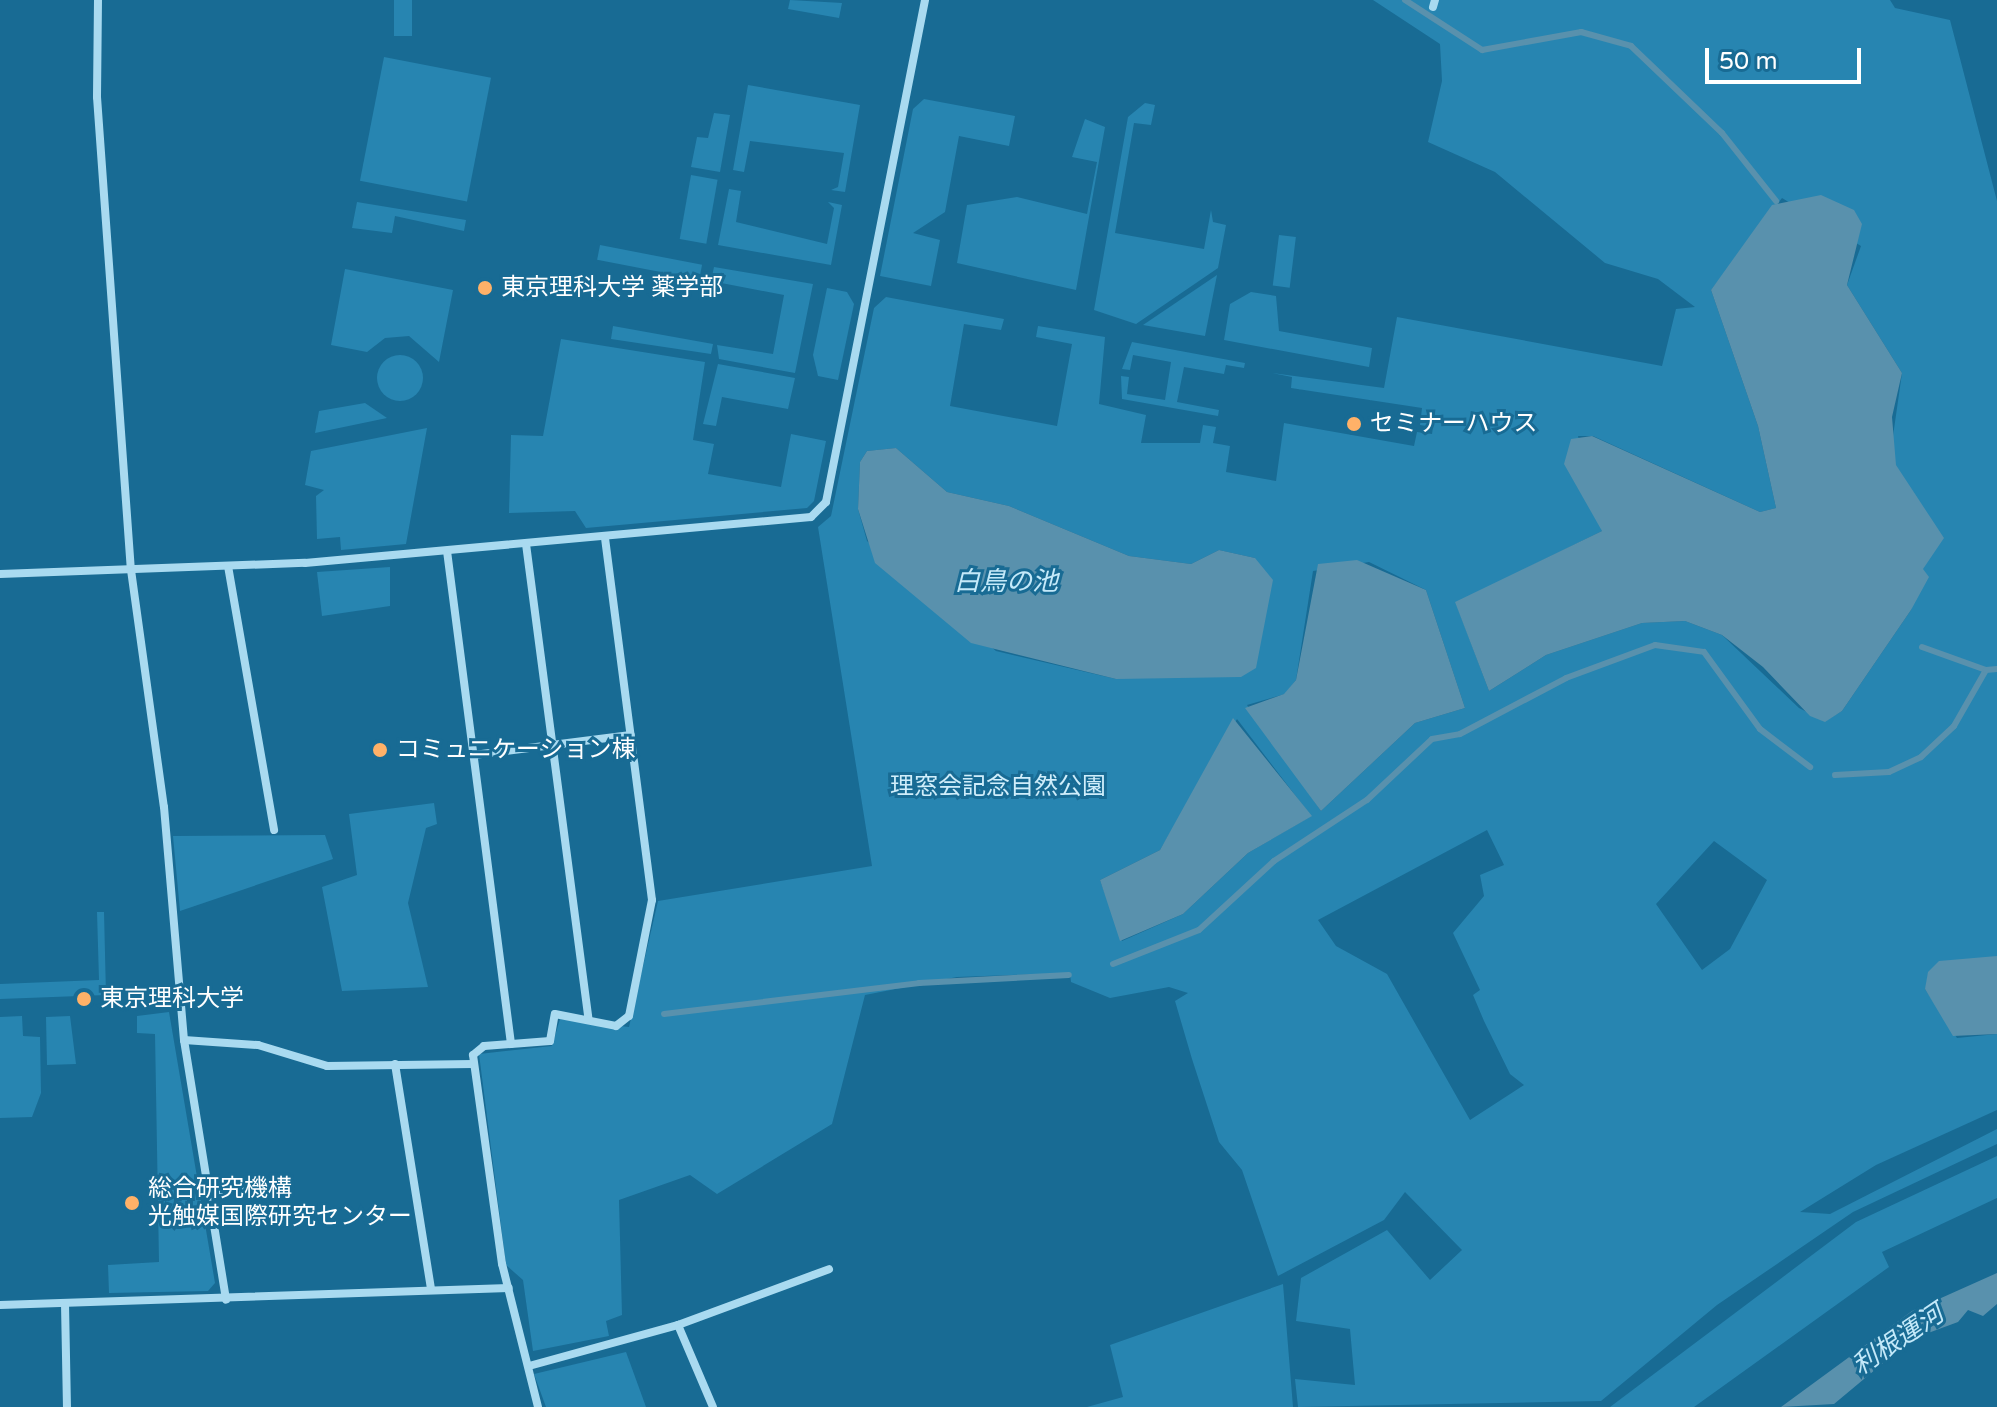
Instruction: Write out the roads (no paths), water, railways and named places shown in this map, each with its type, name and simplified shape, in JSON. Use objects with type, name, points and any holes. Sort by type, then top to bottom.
[{"type":"street","points":[[98,0],[97,97],[131,570],[164,807],[184,1040],[226,1300]]},
{"type":"street","points":[[0,574],[228,566],[447,551],[811,517],[826,502],[925,0]]},
{"type":"street","points":[[538,1407],[509,1288],[473,1064],[476,1050],[550,1041],[555,1014],[588,1017],[616,1026],[629,1016],[652,900],[605,537]]},
{"type":"street","points":[[526,544],[588,1017]]},
{"type":"street","points":[[447,551],[511,1044]]},
{"type":"street","points":[[228,566],[274,830]]},
{"type":"street","points":[[474,755],[631,735]]},
{"type":"street","points":[[184,1040],[258,1045],[327,1066],[473,1064]]},
{"type":"street","points":[[395,1064],[431,1289]]},
{"type":"street","points":[[209,1194],[289,1180]]},
{"type":"street","points":[[529,1366],[678,1325],[829,1269]]},
{"type":"street","points":[[0,1305],[226,1300],[509,1288]]},
{"type":"street","points":[[65,1304],[67,1407]]},
{"type":"street","points":[[678,1325],[713,1407]]},
{"type":"water","points":[[1821,195],[1854,210],[1862,224],[1847,285],[1902,373],[1892,417],[1896,465],[1944,538],[1923,569],[1929,577],[1911,610],[1842,711],[1825,722],[1810,716],[1763,667],[1722,635],[1685,621],[1642,623],[1546,655],[1489,691],[1455,602],[1602,531],[1564,464],[1571,439],[1592,436],[1760,512],[1776,508],[1758,426],[1711,290],[1772,205]]},
{"type":"water","name":"白鳥の池","points":[[896,448],[947,492],[1009,506],[1129,556],[1191,564],[1219,550],[1255,558],[1273,580],[1256,668],[1241,677],[1116,679],[971,643],[875,563],[858,509],[860,462],[867,451]]},
{"type":"water","points":[[1357,560],[1426,590],[1465,708],[1415,723],[1321,811],[1245,708],[1284,694],[1296,680],[1318,564]]},
{"type":"water","points":[[1233,718],[1312,816],[1248,853],[1183,914],[1120,941],[1100,880],[1160,850]]},
{"type":"water","points":[[1997,956],[1997,1034],[1953,1036],[1925,989],[1928,972],[1939,961]]},
{"type":"water","name":"利根運河","points":[[1997,1273],[1997,1304],[1983,1316],[1968,1310],[1958,1322],[1912,1339],[1834,1404],[1781,1407],[1912,1311]]},
{"type":"waterway","points":[[1405,0],[1482,50],[1581,32],[1631,46],[1722,133],[1776,201]]},
{"type":"waterway","points":[[1113,964],[1199,930],[1274,861],[1367,800],[1432,739],[1460,734],[1566,678],[1655,645],[1704,652],[1760,729],[1810,767]]},
{"type":"waterway","points":[[1922,647],[1986,670]]},
{"type":"waterway","points":[[1835,775],[1889,772],[1921,757],[1954,726],[1986,670],[1997,669]]},
{"type":"waterway","points":[[664,1014],[919,983],[1069,975]]},
{"type":"place","name":"東京理科大学 薬学部","points":[[485,288]]},
{"type":"place","name":"セミナーハウス","points":[[1354,424]]},
{"type":"place","name":"コミュニケーション棟","points":[[380,750]]},
{"type":"place","name":"東京理科大学","points":[[84,999]]},
{"type":"place","name":"総合研究機構 光触媒国際研究センター","points":[[132,1203]]},
{"type":"park label","name":"理窓会記念自然公園","points":[[998,787]]}]
